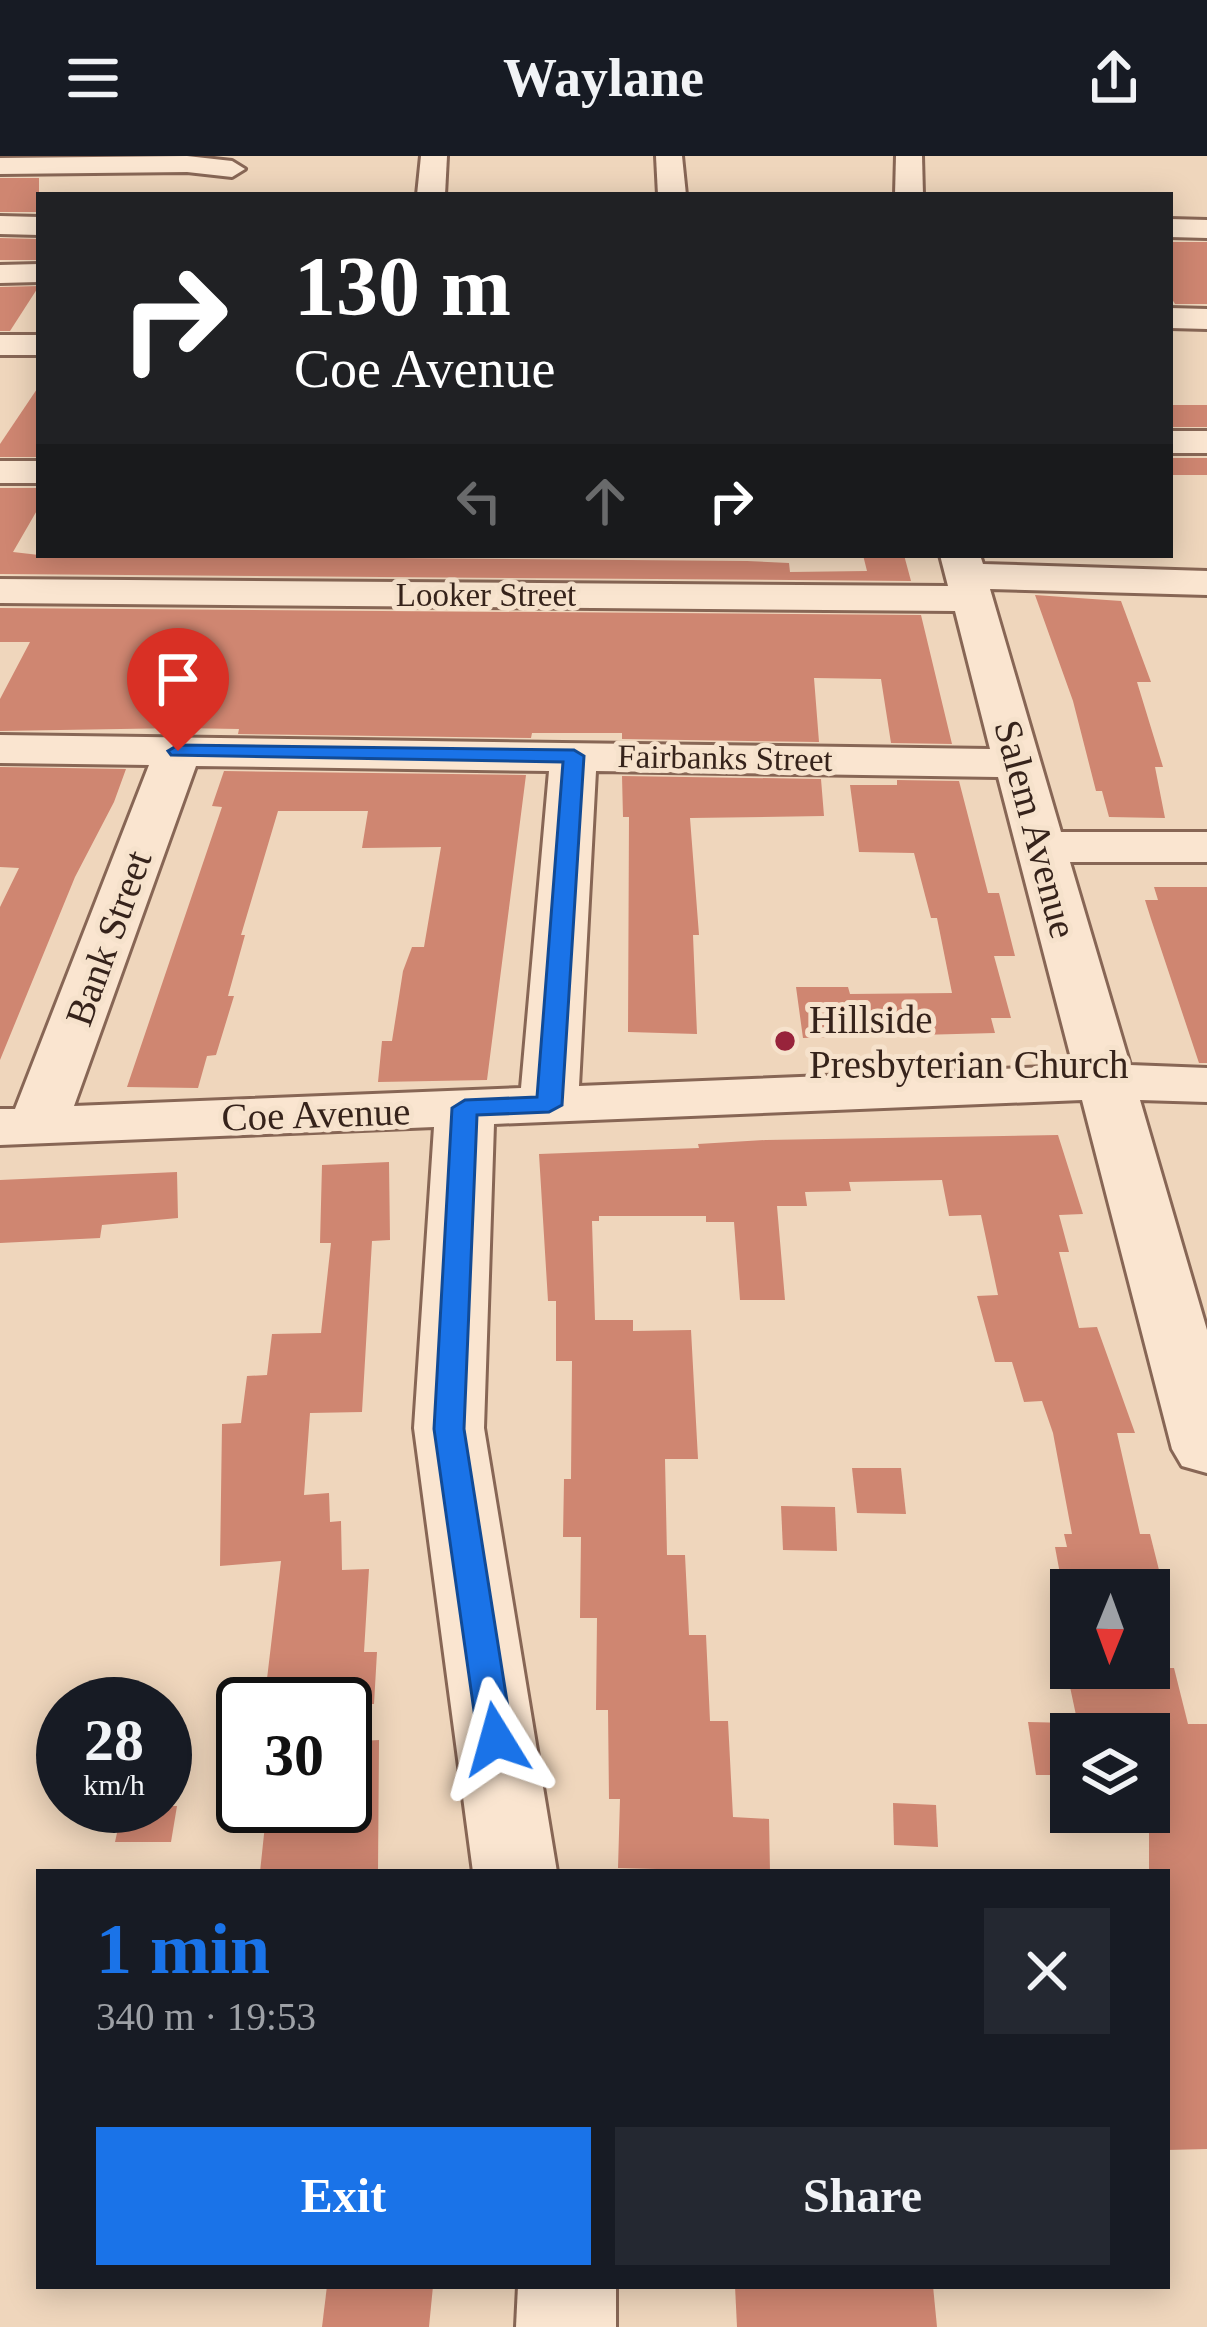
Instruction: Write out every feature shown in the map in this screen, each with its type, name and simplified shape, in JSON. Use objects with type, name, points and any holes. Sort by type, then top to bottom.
[{"type":"street","points":[[431,192],[434,156]]},
{"type":"street","points":[[669,156],[672,192]]},
{"type":"street","points":[[909,156],[909,192]]},
{"type":"street","points":[[0,166],[187,164],[232,169]]},
{"type":"street","points":[[0,225],[36,226]]},
{"type":"street","points":[[1173,228],[1207,229]]},
{"type":"street","points":[[0,274],[36,273]]},
{"type":"street","points":[[1173,318],[1207,319]]},
{"type":"street","points":[[1173,442],[1207,442]]},
{"type":"street","points":[[0,472],[36,472]]},
{"type":"street","name":"Looker Street","points":[[0,591],[966,577],[1207,583]]},
{"type":"street","name":"Salem Avenue","points":[[966,577],[1207,1450]]},
{"type":"street","name":"Fairbanks Street","points":[[0,749],[1018,763]]},
{"type":"street","name":"Bank Street","points":[[19,1126],[178,751]]},
{"type":"street","points":[[549,1105],[574,756]]},
{"type":"street","points":[[1040,847],[1207,847]]},
{"type":"street","name":"Coe Avenue","points":[[19,1126],[1105,1082],[1207,1085]]},
{"type":"street","points":[[465,1108],[449,1429],[515,1869]]},
{"type":"street","points":[[566,2327],[567,2289]]},
{"type":"building","points":[[0,178],[39,178],[36,212],[0,212]]},
{"type":"building","points":[[0,238],[36,239],[36,260],[0,260]]},
{"type":"building","points":[[1173,242],[1207,242],[1207,304],[1175,304]]},
{"type":"building","points":[[36,286],[10,331],[0,331],[0,287]]},
{"type":"building","points":[[36,390],[36,457],[0,457],[0,444]]},
{"type":"building","points":[[1173,405],[1207,405],[1207,427],[1173,427]]},
{"type":"building","points":[[1173,458],[1207,458],[1207,475],[1173,475]]},
{"type":"building","points":[[0,488],[36,488],[36,512],[13,552],[36,558],[747,561],[789,563],[790,572],[867,571],[864,558],[905,558],[911,581],[0,574]]},
{"type":"building","points":[[1035,595],[1121,601],[1151,682],[1137,682],[1163,767],[1155,767],[1165,818],[1109,817],[1102,791],[1096,791],[1073,701]]},
{"type":"building","points":[[0,608],[921,615],[952,744],[891,743],[881,679],[814,678],[819,742],[622,739],[622,733],[532,733],[531,738],[238,734],[239,729],[180,728],[0,731],[0,699],[30,642],[0,642]]},
{"type":"building","points":[[0,767],[126,769],[75,877],[0,1060],[0,907],[19,868],[0,867]]},
{"type":"building","points":[[224,771],[526,775],[487,1080],[378,1082],[382,1041],[392,1041],[403,971],[412,947],[424,947],[441,847],[362,848],[368,811],[278,811],[241,935],[245,935],[228,996],[234,996],[216,1055],[207,1056],[198,1088],[127,1087],[222,807],[212,806]]},
{"type":"building","points":[[622,776],[821,779],[824,816],[690,818],[699,935],[693,935],[697,1034],[628,1032],[629,817],[623,817]]},
{"type":"building","points":[[897,780],[959,781],[988,893],[999,893],[1015,956],[994,956],[1011,1018],[991,1018],[995,1033],[803,1038],[796,987],[848,987],[850,994],[952,993],[937,918],[931,918],[914,853],[859,852],[850,785],[897,785]]},
{"type":"building","points":[[1154,887],[1207,887],[1207,1063],[1199,1063],[1145,900],[1158,900]]},
{"type":"building","points":[[1058,1135],[1083,1214],[1059,1215],[1069,1252],[1059,1252],[1079,1328],[1097,1327],[1135,1433],[1117,1433],[1140,1534],[1150,1534],[1159,1569],[1059,1569],[1055,1547],[1067,1547],[1064,1534],[1072,1534],[1053,1433],[1042,1401],[1024,1402],[1012,1362],[995,1362],[977,1296],[998,1295],[981,1215],[949,1216],[942,1180],[849,1182],[851,1191],[805,1192],[807,1206],[777,1206],[785,1300],[740,1300],[734,1222],[706,1222],[706,1216],[599,1216],[599,1221],[592,1221],[595,1320],[633,1320],[633,1331],[691,1330],[698,1459],[665,1459],[667,1555],[685,1555],[689,1635],[706,1635],[710,1721],[728,1721],[733,1817],[769,1819],[770,1869],[618,1868],[620,1799],[609,1799],[608,1710],[596,1710],[597,1618],[580,1618],[581,1537],[563,1537],[564,1479],[571,1479],[572,1361],[556,1361],[556,1301],[548,1301],[539,1154],[699,1148],[698,1144]]},
{"type":"building","points":[[389,1162],[390,1240],[372,1241],[362,1412],[310,1413],[304,1495],[329,1493],[330,1522],[341,1521],[342,1570],[369,1569],[364,1652],[377,1652],[374,1704],[372,1677],[267,1677],[281,1561],[220,1566],[222,1424],[241,1423],[247,1376],[267,1375],[272,1334],[321,1333],[331,1243],[320,1243],[322,1165]]},
{"type":"building","points":[[177,1172],[178,1218],[102,1225],[100,1238],[0,1243],[0,1180]]},
{"type":"building","points":[[852,1468],[901,1468],[906,1514],[857,1513]]},
{"type":"building","points":[[781,1506],[835,1507],[837,1551],[783,1550]]},
{"type":"building","points":[[1170,1668],[1174,1668],[1188,1724],[1207,1724],[1207,2149],[1170,2150],[1170,1869],[1149,1869],[1149,1833],[1170,1833],[1170,1713],[1076,1713],[1070,1689],[1170,1689]]},
{"type":"building","points":[[1028,1722],[1050,1723],[1050,1775],[1036,1775]]},
{"type":"building","points":[[372,1740],[379,1740],[378,1869],[260,1869],[264,1833],[372,1833]]},
{"type":"building","points":[[893,1803],[936,1805],[938,1847],[894,1845]]},
{"type":"building","points":[[117,1833],[172,1833],[171,1842],[115,1842]]},
{"type":"building","points":[[327,2289],[433,2289],[429,2327],[322,2327]]},
{"type":"building","points":[[735,2289],[933,2289],[937,2327],[737,2327]]},
{"type":"place","name":"Hillside Presbyterian Church","points":[[785,1041]]},
{"type":"route","points":[[178,751],[574,756],[549,1105],[465,1108],[449,1429],[496,1739]]}]
